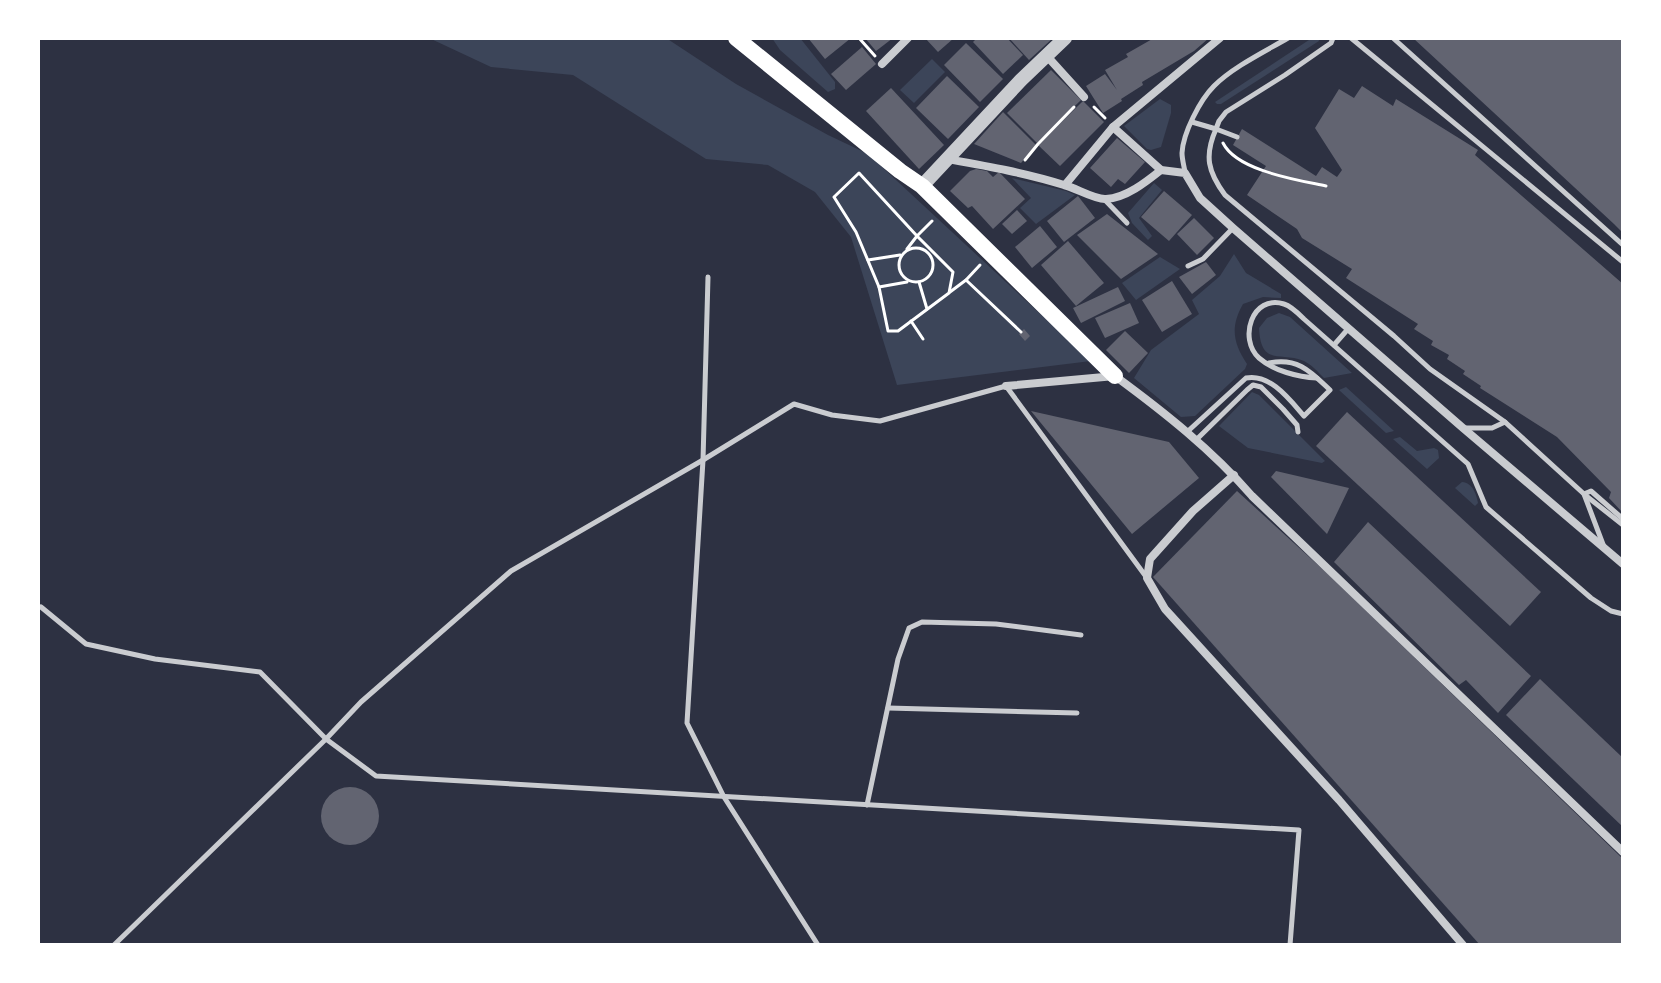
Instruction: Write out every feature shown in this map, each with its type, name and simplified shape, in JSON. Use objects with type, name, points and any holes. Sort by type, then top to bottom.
[{"type":"main road","points":[[736,38],[922,186],[1115,376]]},
{"type":"street","points":[[882,64],[908,38]]},
{"type":"street","points":[[922,186],[1065,38]]},
{"type":"street","points":[[1065,185],[1113,127],[1220,38]]},
{"type":"street","points":[[1046,55],[1082,99]]},
{"type":"street","points":[[1113,127],[1161,170],[1185,173],[1200,198],[1233,228],[1623,564]]},
{"type":"street","points":[[946,159],[1065,185],[1104,199],[1126,193],[1161,170]]},
{"type":"street","points":[[1006,386],[1115,376],[1187,432],[1234,475],[1252,496],[1623,852]]},
{"type":"street","points":[[1234,475],[1193,511],[1150,559],[1147,578],[1165,609],[1339,800],[1463,945]]},
{"type":"lane","points":[[1185,173],[1182,154],[1186,134],[1205,97],[1214,86],[1288,38]]},
{"type":"lane","points":[[1333,38],[1331,43],[1285,75],[1226,112],[1211,141],[1209,165],[1215,181],[1225,195],[1430,369],[1505,422],[1584,494],[1604,547]]},
{"type":"lane","points":[[1351,38],[1623,262]]},
{"type":"lane","points":[[1393,38],[1623,245]]},
{"type":"lane","points":[[1192,122],[1237,137]]},
{"type":"lane","points":[[1104,199],[1127,223]]},
{"type":"lane","points":[[1188,266],[1203,259],[1233,228]]},
{"type":"lane","points":[[708,277],[703,460],[687,723],[724,797],[818,945]]},
{"type":"lane","points":[[1317,378],[1301,377],[1259,357],[1249,339],[1249,325],[1262,306],[1284,304],[1334,345],[1468,464],[1486,507],[1591,598],[1611,611],[1623,614]]},
{"type":"lane","points":[[1334,345],[1349,328]]},
{"type":"lane","points":[[1187,432],[1246,378],[1260,378],[1280,391],[1304,416],[1330,390],[1308,368],[1285,361],[1268,363]]},
{"type":"lane","points":[[1196,440],[1253,385],[1261,387],[1283,409],[1297,425],[1298,432]]},
{"type":"lane","points":[[114,945],[361,702],[511,571],[794,404],[832,415],[880,421],[1006,386],[1147,578]]},
{"type":"lane","points":[[1463,428],[1492,428],[1505,422]]},
{"type":"lane","points":[[1584,494],[1591,491],[1623,522]]},
{"type":"lane","points":[[41,607],[86,644],[155,659],[260,672],[326,739],[376,776],[1299,830],[1290,945]]},
{"type":"lane","points":[[867,805],[898,659],[909,628],[922,622],[996,624],[1081,635]]},
{"type":"lane","points":[[888,708],[1077,713]]},
{"type":"path","points":[[859,38],[882,64]]},
{"type":"path","points":[[1016,173],[1038,144],[1082,99],[1113,127]]},
{"type":"path","points":[[1226,150],[1262,172],[1326,186]]},
{"type":"path","points":[[949,293],[953,272],[859,173],[834,197],[856,232],[879,287],[888,331],[898,331],[911,321],[949,293],[966,280],[980,266]]},
{"type":"path","points":[[868,260],[900,255],[944,208]]},
{"type":"path","points":[[879,287],[928,278],[933,269],[933,259],[927,251],[917,247],[907,249]]},
{"type":"path","points":[[900,255],[898,265],[901,275],[909,281]]},
{"type":"path","points":[[966,280],[1021,332]]},
{"type":"path","points":[[919,282],[927,309]]},
{"type":"path","points":[[911,321],[923,339]]},
{"type":"shaded area","points":[[429,38],[666,38],[736,84],[868,154],[1091,361],[897,385],[851,237],[815,192],[768,165],[706,159],[573,75],[491,67]]},
{"type":"shaded area","points":[[772,38],[800,38],[835,82],[835,89],[828,92],[780,50]]},
{"type":"shaded area","points":[[1312,38],[1319,41],[1221,104],[1215,102]]},
{"type":"shaded area","points":[[932,59],[945,72],[914,103],[900,90]]},
{"type":"shaded area","points":[[1160,99],[1171,105],[1171,113],[1161,147],[1151,150],[1124,126]]},
{"type":"shaded area","points":[[1012,178],[1075,195],[1036,224],[1020,208],[1031,198]]},
{"type":"shaded area","points":[[1154,183],[1162,190],[1139,218],[1152,236],[1148,240],[1132,223],[1128,213]]},
{"type":"shaded area","points":[[1234,254],[1246,273],[1281,294],[1281,298],[1263,297],[1243,304],[1236,320],[1235,335],[1247,364],[1245,369],[1195,416],[1181,417],[1134,378],[1151,350],[1199,314],[1192,300],[1220,276]]},
{"type":"shaded area","points":[[1160,257],[1180,269],[1136,300],[1122,283]]},
{"type":"shaded area","points":[[1279,313],[1290,317],[1352,373],[1324,378],[1304,361],[1268,353],[1259,328],[1267,318]]},
{"type":"shaded area","points":[[1346,387],[1394,431],[1386,433],[1339,390]]},
{"type":"shaded area","points":[[1252,392],[1259,395],[1325,461],[1322,463],[1248,448],[1219,426]]},
{"type":"shaded area","points":[[1400,437],[1417,451],[1438,450],[1439,458],[1427,469],[1393,439]]},
{"type":"shaded area","points":[[1462,482],[1469,484],[1473,490],[1478,503],[1475,506],[1455,488]]},
{"type":"building","points":[[808,38],[851,38],[825,59]]},
{"type":"building","points":[[865,38],[893,38],[876,51]]},
{"type":"building","points":[[925,38],[954,38],[938,52]]},
{"type":"building","points":[[977,38],[1007,38],[1023,55],[1003,74],[973,42]]},
{"type":"building","points":[[1009,38],[1053,38],[1029,60]]},
{"type":"building","points":[[1154,38],[1209,38],[1194,51],[1142,82],[1143,85],[1103,113],[1086,86],[1105,74],[1117,90],[1105,70]]},
{"type":"building","points":[[1413,38],[1623,38],[1623,233],[1614,224]]},
{"type":"building","points":[[966,43],[1003,79],[980,102],[944,65]]},
{"type":"building","points":[[862,47],[876,64],[846,90],[831,74]]},
{"type":"building","points":[[1051,70],[1081,100],[1037,143],[1007,113]]},
{"type":"building","points":[[947,76],[979,107],[948,139],[916,108]]},
{"type":"building","points":[[1362,86],[1393,106],[1396,99],[1478,150],[1475,155],[1623,284],[1623,513],[1609,498],[1611,492],[1557,437],[1480,388],[1463,374],[1465,371],[1447,359],[1449,355],[1431,345],[1433,341],[1414,329],[1418,324],[1346,278],[1352,269],[1302,238],[1297,229],[1247,195],[1266,166],[1233,145],[1242,129],[1316,176],[1322,167],[1337,177],[1342,170],[1315,128],[1339,89],[1354,98]]},
{"type":"building","points":[[891,88],[944,145],[919,169],[866,111]]},
{"type":"building","points":[[1083,101],[1104,122],[1060,166],[1038,145]]},
{"type":"building","points":[[1003,112],[1036,145],[1021,163],[974,144]]},
{"type":"building","points":[[1117,138],[1145,162],[1125,184],[1118,179],[1111,187],[1090,168]]},
{"type":"building","points":[[976,169],[987,171],[993,177],[999,172],[1025,199],[993,229],[972,206],[968,208],[950,191]]},
{"type":"building","points":[[1164,191],[1192,215],[1169,241],[1141,217]]},
{"type":"building","points":[[1078,196],[1095,218],[1064,242],[1047,221]]},
{"type":"building","points":[[1017,210],[1027,221],[1012,234],[1002,224]]},
{"type":"building","points":[[1107,214],[1158,254],[1121,279],[1077,235]]},
{"type":"building","points":[[1194,218],[1214,238],[1197,255],[1177,234]]},
{"type":"building","points":[[1040,226],[1057,247],[1032,268],[1015,247]]},
{"type":"building","points":[[1068,241],[1104,283],[1076,306],[1041,265]]},
{"type":"building","points":[[1206,262],[1216,275],[1192,294],[1179,277]]},
{"type":"building","points":[[1172,281],[1192,314],[1162,332],[1142,300]]},
{"type":"building","points":[[1118,287],[1125,301],[1081,323],[1073,308]]},
{"type":"building","points":[[1130,303],[1139,323],[1105,338],[1095,318]]},
{"type":"building","points":[[1024,329],[1030,336],[1025,341],[1019,334]]},
{"type":"building","points":[[1125,331],[1148,353],[1129,373],[1106,350]]},
{"type":"building","points":[[1031,411],[1169,442],[1199,478],[1132,534]]},
{"type":"building","points":[[1347,412],[1541,592],[1510,626],[1316,446]]},
{"type":"building","points":[[1276,471],[1349,488],[1327,534],[1271,477]]},
{"type":"building","points":[[1237,491],[1329,575],[1623,859],[1623,945],[1480,945],[1153,577]]},
{"type":"building","points":[[1368,522],[1531,676],[1498,713],[1466,680],[1459,685],[1334,562]]},
{"type":"building","points":[[1540,679],[1623,758],[1623,827],[1506,715]]},
{"type":"building","points":[[350,787],[361,789],[370,796],[377,805],[377,827],[370,836],[361,843],[350,845],[339,843],[330,836],[323,827],[321,816],[323,805],[330,796],[339,789]]}]
